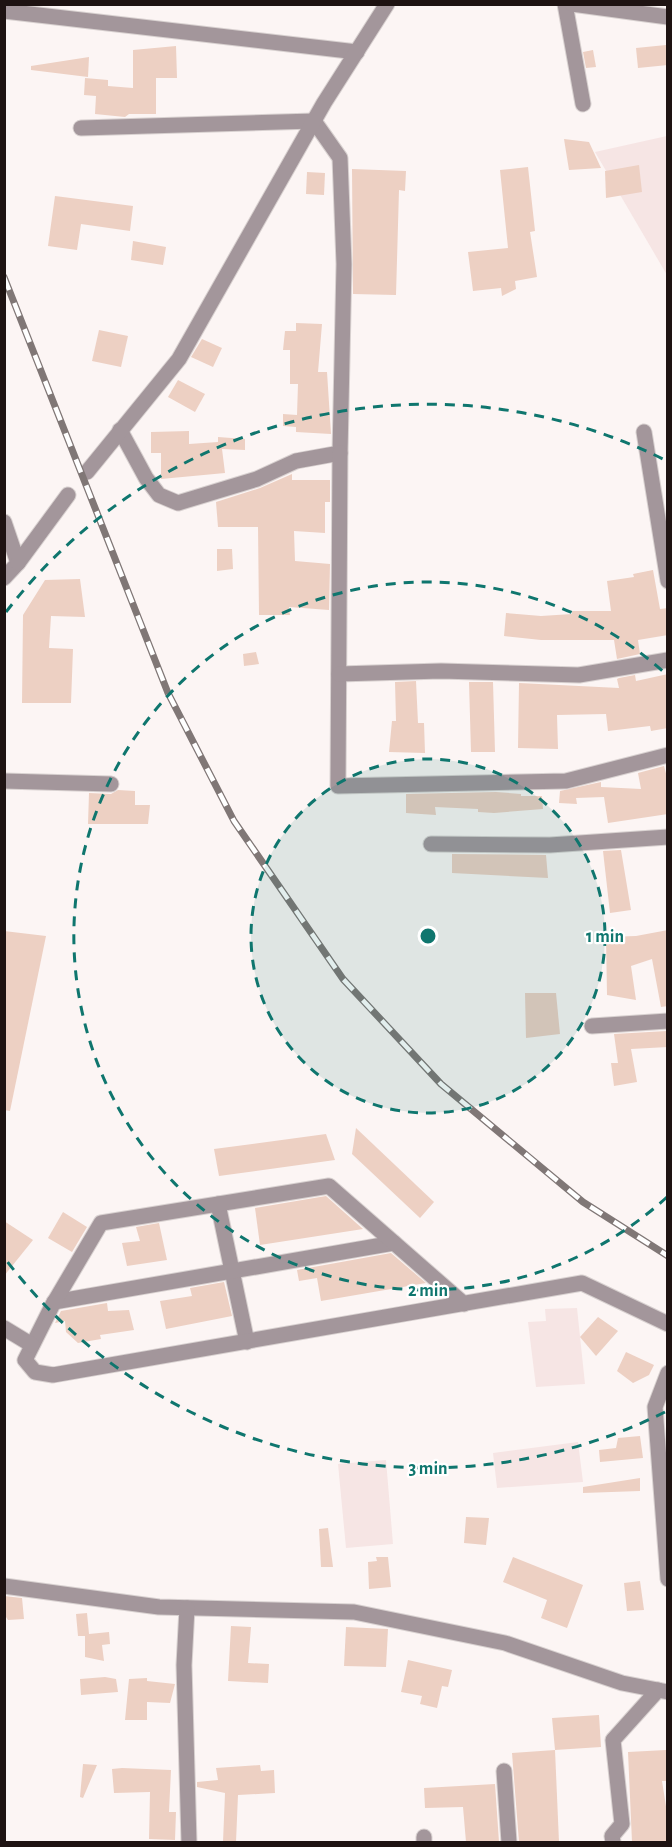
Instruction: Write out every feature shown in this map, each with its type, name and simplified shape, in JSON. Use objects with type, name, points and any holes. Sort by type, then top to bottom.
[{"type":"street","points":[[87,472],[179,359],[314,121],[387,4]]},
{"type":"street","points":[[565,4],[583,104]]},
{"type":"street","points":[[572,4],[668,17]]},
{"type":"street","points":[[4,11],[357,52]]},
{"type":"street","points":[[81,128],[314,121]]},
{"type":"street","points":[[314,121],[340,158],[344,264],[340,453],[338,786],[566,781],[668,755]]},
{"type":"street","points":[[120,430],[146,478],[159,495],[178,503],[257,479],[296,461],[340,453]]},
{"type":"street","points":[[644,432],[668,581]]},
{"type":"street","points":[[4,578],[18,563],[68,495]]},
{"type":"street","points":[[4,522],[18,563]]},
{"type":"street","points":[[339,674],[441,671],[579,675],[668,660]]},
{"type":"street","points":[[4,781],[111,784]]},
{"type":"street","points":[[431,844],[550,845],[668,837]]},
{"type":"street","points":[[592,1026],[668,1021]]},
{"type":"street","points":[[464,1304],[329,1186],[101,1223],[54,1302],[25,1360],[35,1372],[53,1376],[464,1304],[582,1283],[668,1324]]},
{"type":"street","points":[[218,1204],[247,1342]]},
{"type":"street","points":[[54,1302],[394,1244]]},
{"type":"street","points":[[4,1328],[32,1345]]},
{"type":"street","points":[[668,1373],[655,1407],[664,1486],[668,1580]]},
{"type":"street","points":[[4,1586],[159,1607],[354,1612],[505,1643],[622,1683],[663,1691]]},
{"type":"street","points":[[187,1608],[184,1665],[189,1842]]},
{"type":"street","points":[[613,1842],[612,1836],[622,1824],[614,1740],[663,1691]]},
{"type":"street","points":[[504,1771],[509,1842]]},
{"type":"shaded area","points":[[667,136],[667,275],[595,152]]},
{"type":"shaded area","points":[[577,1308],[585,1384],[536,1387],[528,1322],[546,1321],[545,1309]]},
{"type":"shaded area","points":[[578,1442],[583,1482],[497,1488],[493,1453]]},
{"type":"shaded area","points":[[386,1460],[393,1544],[346,1548],[338,1464]]},
{"type":"building","points":[[666,45],[668,65],[638,68],[636,48]]},
{"type":"building","points":[[176,46],[177,78],[156,78],[156,114],[129,114],[125,117],[95,114],[96,96],[84,95],[85,78],[108,80],[108,86],[133,88],[133,50]]},
{"type":"building","points":[[593,50],[596,67],[586,68],[583,52]]},
{"type":"building","points":[[89,57],[88,77],[31,70],[31,66]]},
{"type":"building","points":[[564,139],[589,142],[601,168],[569,170]]},
{"type":"building","points":[[639,165],[642,192],[606,198],[605,171]]},
{"type":"building","points":[[528,167],[535,231],[530,232],[537,277],[515,281],[516,289],[502,296],[501,288],[473,291],[468,252],[508,248],[500,170]]},
{"type":"building","points":[[352,169],[406,171],[405,191],[399,190],[396,295],[353,294]]},
{"type":"building","points":[[307,172],[325,173],[324,195],[306,194]]},
{"type":"building","points":[[55,196],[133,206],[130,231],[81,224],[77,250],[48,246]]},
{"type":"building","points":[[133,241],[166,247],[163,265],[131,260]]},
{"type":"building","points":[[296,323],[322,324],[318,372],[327,372],[331,434],[296,432],[296,427],[283,426],[283,414],[297,415],[298,384],[290,384],[290,350],[283,350],[285,331],[296,331]]},
{"type":"building","points":[[99,330],[128,336],[121,367],[92,361]]},
{"type":"building","points":[[202,339],[222,348],[213,367],[191,357]]},
{"type":"building","points":[[178,380],[205,394],[195,412],[168,397]]},
{"type":"building","points":[[189,431],[189,444],[218,442],[218,437],[245,439],[245,450],[222,449],[225,473],[161,479],[161,453],[151,453],[151,432]]},
{"type":"building","points":[[292,474],[292,480],[330,480],[330,502],[325,502],[325,533],[294,531],[295,561],[330,564],[329,610],[289,607],[290,615],[259,615],[258,527],[218,527],[216,502],[260,488]]},
{"type":"building","points":[[217,549],[232,549],[233,569],[217,571]]},
{"type":"building","points":[[653,570],[660,609],[668,608],[668,635],[638,640],[640,654],[617,659],[614,640],[541,640],[504,636],[506,613],[541,616],[572,614],[572,611],[611,611],[607,581],[634,577],[633,574]]},
{"type":"building","points":[[80,579],[85,617],[51,616],[49,648],[73,649],[71,703],[22,703],[23,615],[45,580]]},
{"type":"building","points":[[256,652],[259,664],[244,666],[243,654]]},
{"type":"building","points":[[668,674],[668,728],[651,731],[650,726],[608,731],[606,714],[557,715],[558,749],[518,748],[519,683],[619,688],[617,679],[619,678],[635,675],[636,681]]},
{"type":"building","points":[[416,681],[418,723],[424,723],[425,753],[389,752],[392,721],[396,721],[395,682]]},
{"type":"building","points":[[469,682],[493,682],[495,752],[471,752]]},
{"type":"building","points":[[664,766],[668,781],[668,814],[608,823],[604,797],[576,798],[577,804],[559,803],[560,791],[601,782],[601,787],[641,789],[638,773]]},
{"type":"building","points":[[118,790],[135,791],[135,805],[150,805],[148,824],[88,824],[89,793],[111,794]]},
{"type":"building","points":[[496,792],[521,794],[521,796],[542,796],[543,809],[494,813],[478,812],[478,809],[435,807],[436,815],[406,813],[406,794]]},
{"type":"building","points":[[621,850],[631,910],[610,913],[603,851]]},
{"type":"building","points":[[452,854],[546,855],[548,878],[452,873]]},
{"type":"building","points":[[668,930],[668,1006],[661,1007],[652,959],[631,966],[636,1000],[607,995],[606,937],[636,936]]},
{"type":"building","points":[[4,931],[46,936],[10,1111],[4,1110]]},
{"type":"building","points":[[525,993],[556,993],[560,1034],[526,1038]]},
{"type":"building","points":[[667,1031],[668,1047],[631,1049],[637,1082],[614,1086],[611,1063],[618,1063],[614,1034]]},
{"type":"building","points":[[356,1128],[434,1202],[420,1218],[352,1154]]},
{"type":"building","points":[[326,1134],[335,1160],[219,1176],[214,1149]]},
{"type":"building","points":[[326,1196],[363,1229],[260,1245],[255,1208]]},
{"type":"building","points":[[63,1212],[87,1227],[72,1252],[48,1238]]},
{"type":"building","points":[[4,1221],[33,1240],[4,1276]]},
{"type":"building","points":[[159,1223],[167,1260],[127,1266],[122,1243],[140,1241],[136,1227]]},
{"type":"building","points":[[391,1253],[426,1283],[321,1301],[317,1278],[299,1281],[297,1270]]},
{"type":"building","points":[[224,1282],[232,1316],[166,1329],[160,1301],[192,1296],[190,1288]]},
{"type":"building","points":[[107,1303],[108,1311],[129,1310],[134,1330],[100,1335],[101,1339],[78,1343],[66,1332],[65,1321],[55,1323],[61,1311]]},
{"type":"building","points":[[598,1317],[618,1331],[596,1356],[580,1337]]},
{"type":"building","points":[[626,1352],[654,1365],[649,1375],[633,1383],[617,1371]]},
{"type":"building","points":[[640,1436],[643,1458],[600,1462],[599,1450],[616,1448],[618,1438]]},
{"type":"building","points":[[640,1478],[640,1491],[583,1493],[583,1487]]},
{"type":"building","points":[[466,1517],[489,1518],[486,1545],[464,1543]]},
{"type":"building","points":[[328,1528],[333,1567],[321,1567],[319,1529]]},
{"type":"building","points":[[376,1557],[388,1557],[391,1587],[369,1589],[368,1562],[377,1561]]},
{"type":"building","points":[[513,1557],[583,1585],[567,1628],[541,1618],[547,1600],[503,1582]]},
{"type":"building","points":[[640,1581],[644,1610],[627,1611],[624,1583]]},
{"type":"building","points":[[4,1596],[22,1598],[24,1619],[8,1620],[4,1614]]},
{"type":"building","points":[[87,1613],[89,1634],[109,1632],[110,1644],[102,1645],[104,1661],[85,1657],[85,1636],[78,1636],[76,1614]]},
{"type":"building","points":[[231,1626],[251,1627],[248,1663],[269,1664],[268,1683],[228,1681]]},
{"type":"building","points":[[346,1627],[388,1629],[386,1667],[344,1666]]},
{"type":"building","points":[[408,1660],[452,1670],[448,1687],[442,1686],[437,1708],[420,1704],[422,1696],[401,1692]]},
{"type":"building","points":[[105,1677],[116,1679],[118,1692],[81,1695],[80,1679]]},
{"type":"building","points":[[147,1678],[147,1681],[175,1684],[170,1703],[147,1702],[147,1720],[125,1720],[129,1679]]},
{"type":"building","points":[[599,1715],[601,1747],[555,1750],[552,1718]]},
{"type":"building","points":[[555,1750],[559,1842],[519,1842],[512,1753]]},
{"type":"building","points":[[666,1750],[668,1781],[662,1781],[668,1819],[668,1842],[632,1842],[628,1752]]},
{"type":"building","points":[[83,1764],[97,1765],[83,1798],[80,1797]]},
{"type":"building","points":[[260,1765],[261,1771],[274,1770],[275,1793],[238,1795],[236,1842],[223,1842],[225,1793],[197,1787],[197,1782],[218,1780],[216,1768]]},
{"type":"building","points":[[112,1769],[171,1770],[169,1812],[176,1812],[175,1840],[149,1839],[150,1792],[114,1793]]},
{"type":"building","points":[[495,1784],[499,1842],[466,1842],[463,1807],[425,1808],[424,1788]]},
{"type":"railway","points":[[4,277],[168,693],[234,821],[343,979],[441,1084],[583,1202],[668,1256]]}]
